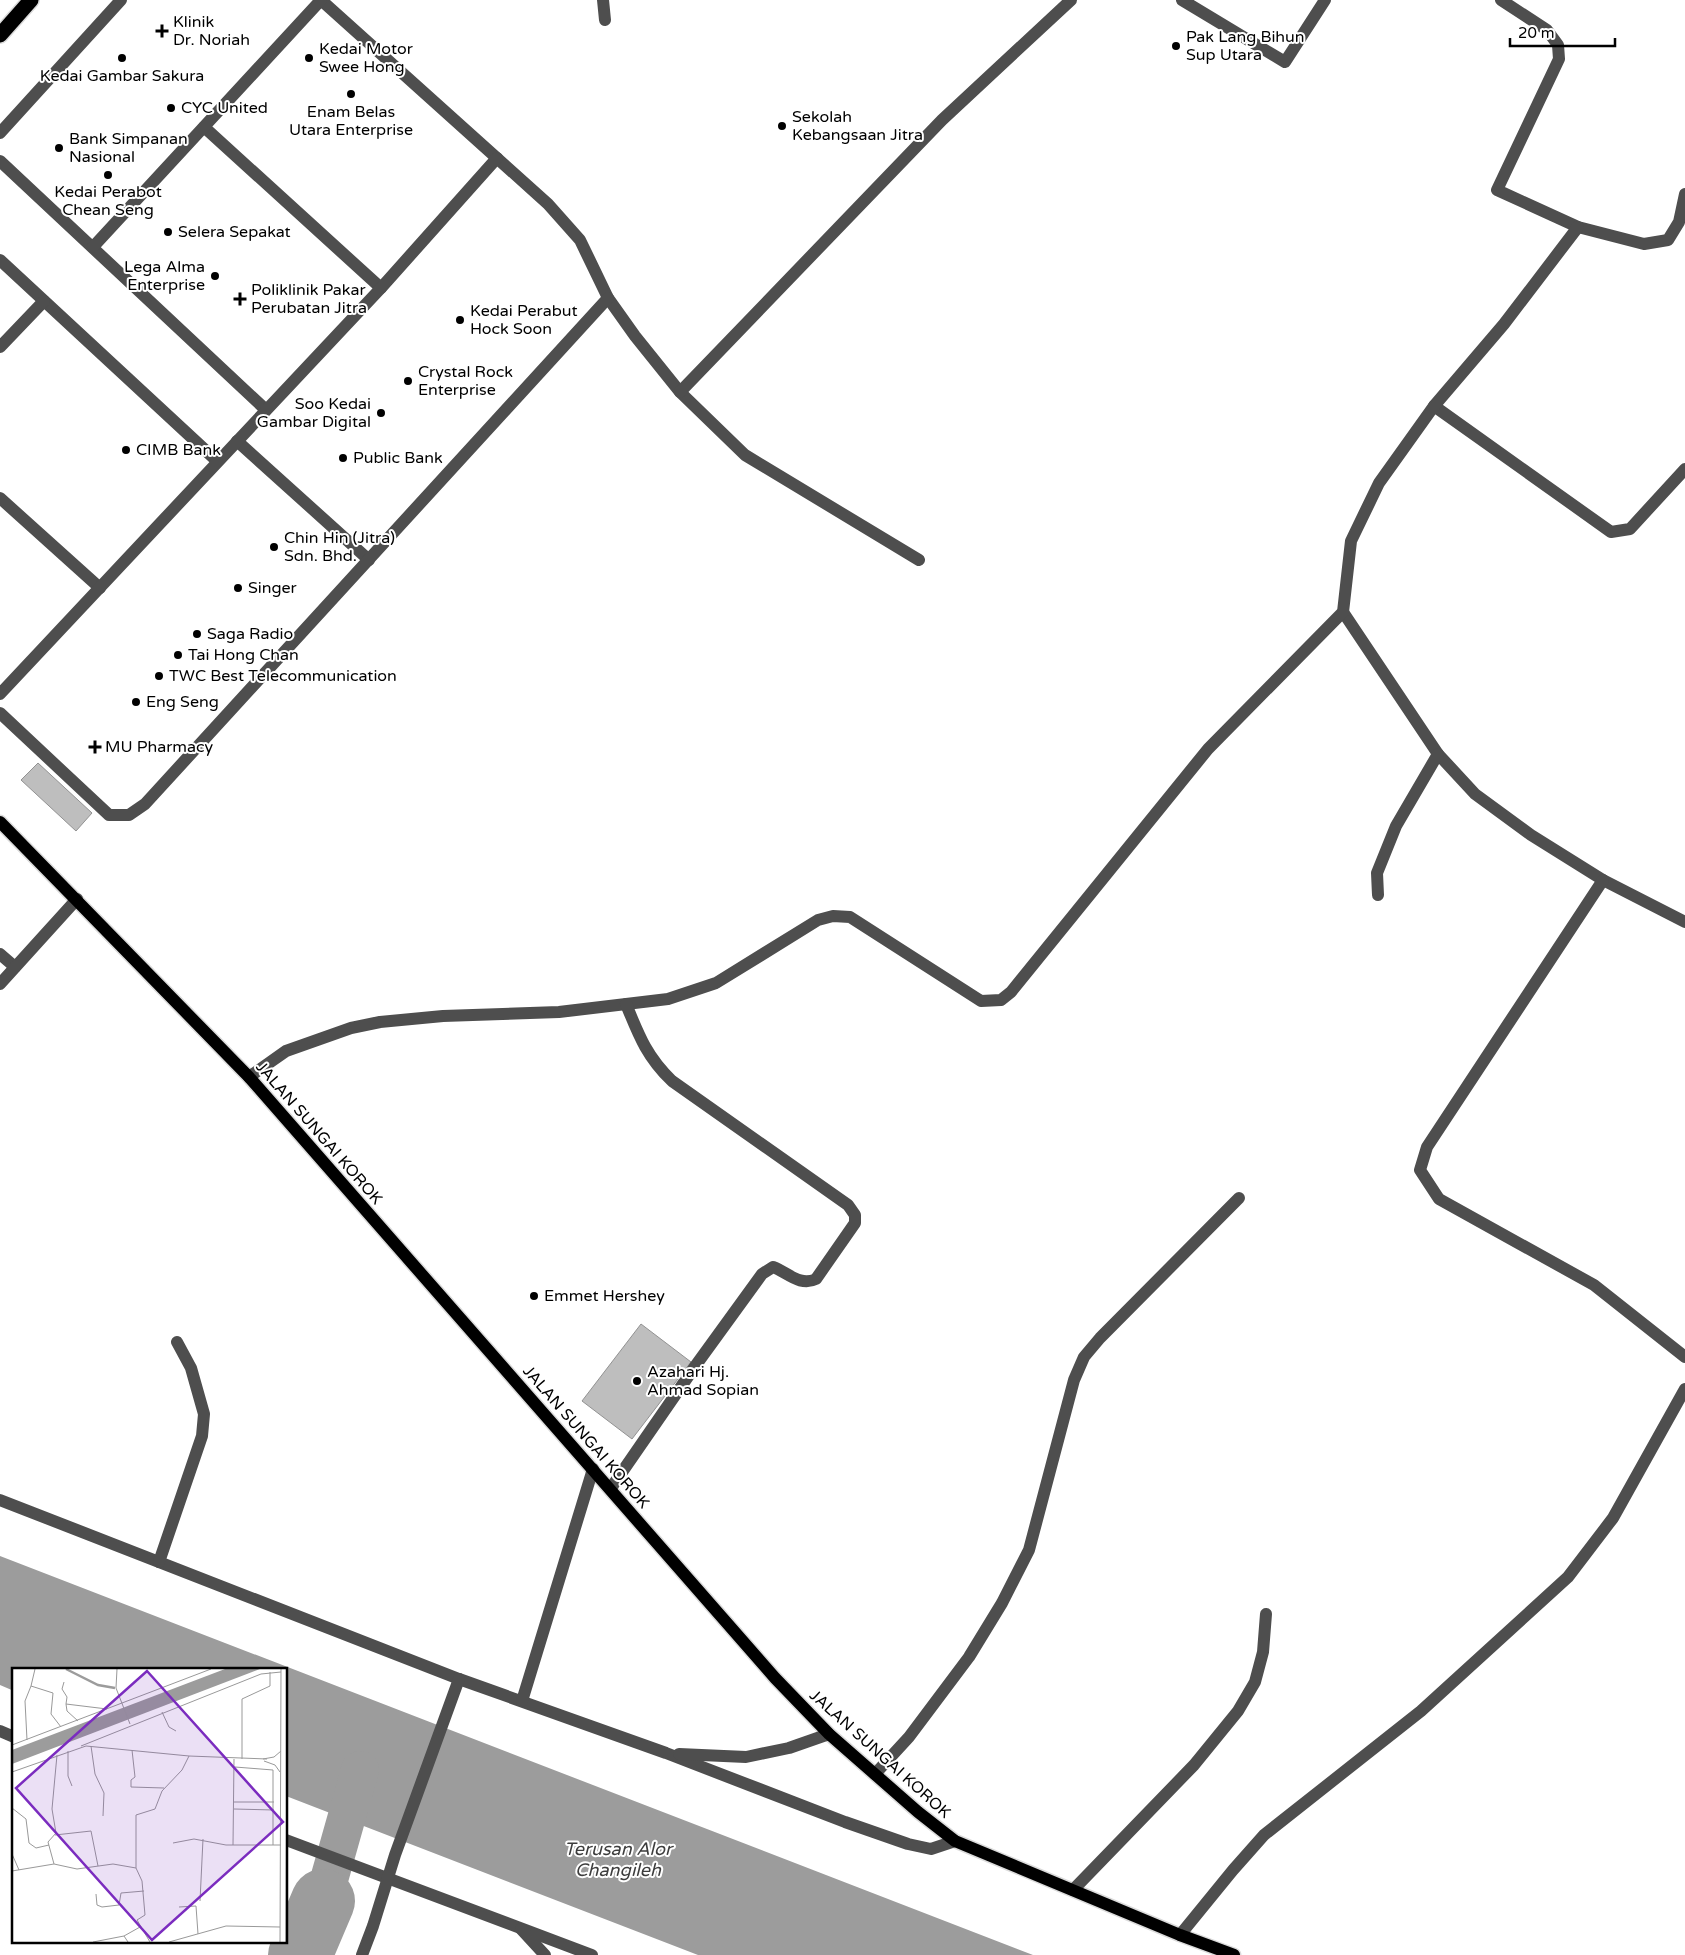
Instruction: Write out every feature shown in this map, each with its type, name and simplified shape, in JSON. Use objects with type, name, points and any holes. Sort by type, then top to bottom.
[{"type":"highway","points":[[0,34],[31,0]]},
{"type":"main road","name":"JALAN SUNGAI KOROK","points":[[0,822],[77,899],[248,1077],[611,1488],[775,1678],[829,1734],[918,1812],[955,1841],[1180,1935],[1234,1955]]},
{"type":"street","points":[[0,133],[121,0]]},
{"type":"street","points":[[93,247],[321,0],[548,204],[580,240],[608,298],[680,392],[745,455],[919,560]]},
{"type":"street","points":[[603,0],[605,20]]},
{"type":"street","points":[[680,392],[942,120],[1071,0]]},
{"type":"street","points":[[1182,0],[1285,62],[1325,0]]},
{"type":"street","points":[[1501,0],[1547,30],[1558,45],[1559,59],[1497,190],[1578,227],[1644,244],[1668,240],[1678,222],[1685,194]]},
{"type":"street","points":[[204,127],[381,288]]},
{"type":"street","points":[[0,694],[381,288],[497,158]]},
{"type":"street","points":[[0,160],[266,410]]},
{"type":"street","points":[[1578,227],[1504,324],[1434,406],[1379,483],[1351,541],[1344,612],[1438,754],[1475,794],[1531,835],[1603,880],[1685,922]]},
{"type":"street","points":[[0,260],[217,461]]},
{"type":"street","points":[[0,714],[109,815],[129,815],[145,804],[608,298]]},
{"type":"street","points":[[0,348],[44,301]]},
{"type":"street","points":[[1434,406],[1611,532],[1630,528],[1685,469]]},
{"type":"street","points":[[237,441],[368,560]]},
{"type":"street","points":[[0,498],[100,588]]},
{"type":"street","points":[[248,1077],[286,1051],[351,1028],[380,1022],[443,1016],[559,1012],[668,999],[716,983],[818,920],[833,916],[850,917],[981,1001],[1001,1000],[1011,992],[1208,749],[1344,612]]},
{"type":"street","points":[[1378,895],[1377,873],[1396,826],[1438,754]]},
{"type":"street","points":[[1603,880],[1427,1147],[1420,1170],[1439,1199],[1594,1285],[1685,1357]]},
{"type":"street","points":[[0,984],[77,899]]},
{"type":"street","points":[[0,954],[15,967]]},
{"type":"street","points":[[611,1488],[762,1274],[773,1267],[802,1282],[810,1282],[816,1279],[856,1224],[855,1215],[848,1205],[672,1081],[656,1066],[643,1045],[626,1004]]},
{"type":"street","points":[[875,1774],[910,1737],[969,1657],[1002,1603],[1029,1550],[1072,1388],[1084,1357],[1100,1338],[1239,1198]]},
{"type":"street","points":[[159,1562],[202,1436],[204,1414],[191,1368],[177,1342]]},
{"type":"street","points":[[1180,1935],[1264,1835],[1421,1710],[1568,1577],[1613,1518],[1685,1389]]},
{"type":"street","points":[[522,1701],[593,1469]]},
{"type":"street","points":[[0,1500],[458,1679],[666,1753],[845,1822],[908,1844],[931,1849],[955,1841]]},
{"type":"street","points":[[1073,1890],[1194,1765],[1238,1710],[1255,1682],[1263,1652],[1266,1614]]},
{"type":"street","points":[[362,1955],[395,1854],[458,1679]]},
{"type":"street","points":[[0,1731],[12,1736]]},
{"type":"street","points":[[666,1753],[746,1757],[789,1748],[829,1734]]},
{"type":"street","points":[[292,1843],[592,1955]]},
{"type":"street","points":[[518,1926],[545,1955]]},
{"type":"water","name":"Terusan Alor Changileh","points":[[0,1556],[1033,1955],[698,1955],[288,1797],[288,1668],[12,1668],[12,1690],[0,1685]]},
{"type":"building","points":[[38,763],[92,813],[76,831],[21,780]]},
{"type":"building","name":"Azahari Hj. Ahmad Sopian","points":[[641,1324],[691,1362],[632,1439],[582,1401]]},
{"type":"waterway","points":[[323,1901],[360,1770]]},
{"type":"waterway","points":[[300,1955],[323,1901]]},
{"type":"place","name":"Klinik Dr. Noriah","points":[[162,31]]},
{"type":"place","name":"Pak Lang Bihun Sup Utara","points":[[1176,46]]},
{"type":"place","name":"Kedai Gambar Sakura","points":[[122,58]]},
{"type":"place","name":"Kedai Motor Swee Hong","points":[[309,58]]},
{"type":"place","name":"Enam Belas Utara Enterprise","points":[[351,94]]},
{"type":"place","name":"CYC United","points":[[171,108]]},
{"type":"place","name":"Sekolah Kebangsaan Jitra","points":[[782,126]]},
{"type":"place","name":"Bank Simpanan Nasional","points":[[59,148]]},
{"type":"place","name":"Kedai Perabot Chean Seng","points":[[108,175]]},
{"type":"place","name":"Selera Sepakat","points":[[168,232]]},
{"type":"place","name":"Lega Alma Enterprise","points":[[215,276]]},
{"type":"place","name":"Poliklinik Pakar Perubatan Jitra","points":[[240,299]]},
{"type":"place","name":"Kedai Perabut Hock Soon","points":[[460,320]]},
{"type":"place","name":"Crystal Rock Enterprise","points":[[408,381]]},
{"type":"place","name":"Soo Kedai Gambar Digital","points":[[381,413]]},
{"type":"place","name":"CIMB Bank","points":[[126,450]]},
{"type":"place","name":"Public Bank","points":[[343,458]]},
{"type":"place","name":"Chin Hin (Jitra) Sdn. Bhd.","points":[[274,547]]},
{"type":"place","name":"Singer","points":[[238,588]]},
{"type":"place","name":"Saga Radio","points":[[197,634]]},
{"type":"place","name":"Tai Hong Chan","points":[[178,655]]},
{"type":"place","name":"TWC Best Telecommunication","points":[[159,676]]},
{"type":"place","name":"Eng Seng","points":[[136,702]]},
{"type":"place","name":"MU Pharmacy","points":[[95,747]]},
{"type":"place","name":"Emmet Hershey","points":[[534,1296]]},
{"type":"place","name":"Azahari Hj. Ahmad Sopian","points":[[637,1381]]}]
